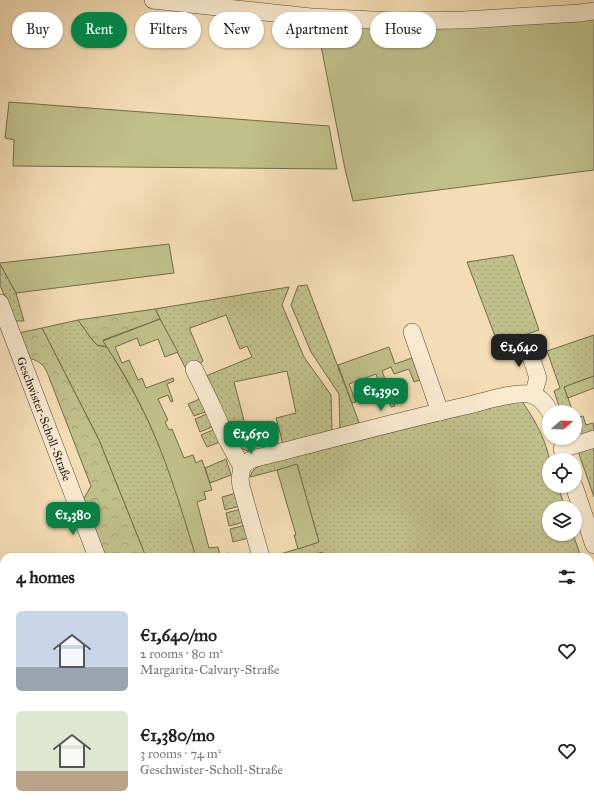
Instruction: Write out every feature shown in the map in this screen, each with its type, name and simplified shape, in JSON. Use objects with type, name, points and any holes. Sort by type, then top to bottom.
[{"type":"street","points":[[153,0],[311,17],[394,21],[471,19],[580,13],[594,10]]},
{"type":"street","name":"Geschwister-Scholl-Straße","points":[[0,303],[95,553]]},
{"type":"street","points":[[412,332],[440,412]]},
{"type":"street","points":[[528,348],[538,378],[533,395]]},
{"type":"street","points":[[194,369],[226,438],[242,467]]},
{"type":"street","points":[[260,553],[241,486],[240,479],[242,467],[246,462],[440,412],[520,394],[533,395],[540,398],[546,405]]},
{"type":"street","points":[[562,449],[594,439]]},
{"type":"street","points":[[576,493],[594,546]]},
{"type":"green space","points":[[594,19],[594,170],[353,201],[345,169],[321,48],[362,48],[362,24],[370,24],[370,48],[436,48],[436,22]]},
{"type":"green space","points":[[9,102],[329,126],[337,169],[13,166],[14,140],[5,138]]},
{"type":"green space","points":[[169,244],[174,273],[16,293],[0,264],[0,263]]},
{"type":"green space","points":[[513,255],[539,330],[498,344],[467,262]]},
{"type":"green space","points":[[0,264],[16,293],[24,321],[15,321],[0,285]]},
{"type":"green space","points":[[307,285],[360,425],[340,430],[339,394],[311,352],[291,305],[298,286]]},
{"type":"green space","points":[[289,287],[282,305],[304,357],[331,395],[332,430],[283,444],[276,418],[296,413],[287,371],[234,382],[252,451],[248,451],[239,448],[206,376],[252,357],[247,346],[240,349],[226,315],[190,328],[203,361],[199,365],[187,371],[155,309]]},
{"type":"green space","points":[[155,309],[160,319],[103,340],[107,347],[97,345],[78,320]]},
{"type":"green space","points":[[160,319],[178,352],[165,357],[158,339],[140,346],[137,338],[115,347],[122,363],[129,360],[138,380],[142,378],[146,388],[173,378],[174,381],[167,384],[173,401],[171,402],[168,395],[158,399],[168,420],[165,422],[169,430],[172,429],[184,458],[193,455],[196,463],[202,460],[212,490],[204,492],[206,499],[197,502],[209,548],[218,547],[220,553],[195,553],[157,441],[136,396],[103,341]]},
{"type":"green space","points":[[78,320],[97,345],[107,347],[127,380],[161,450],[175,487],[195,553],[144,553],[99,440],[42,328]]},
{"type":"green space","points":[[42,328],[99,440],[144,553],[103,553],[83,500],[91,486],[47,372],[40,363],[28,358],[18,333]]},
{"type":"green space","points":[[594,335],[594,376],[564,387],[570,405],[559,405],[554,391],[560,388],[547,351]]},
{"type":"green space","points":[[389,347],[395,364],[412,358],[420,380],[414,382],[409,369],[394,374],[391,367],[382,371],[395,406],[391,407],[386,393],[383,394],[376,374],[349,384],[356,402],[352,403],[338,365]]},
{"type":"green space","points":[[594,376],[594,388],[568,398],[564,387]]},
{"type":"green space","points":[[202,398],[208,411],[194,416],[188,404]]},
{"type":"green space","points":[[521,400],[538,428],[542,436],[542,445],[546,445],[548,453],[542,453],[542,493],[560,493],[563,501],[542,501],[542,541],[575,541],[580,553],[284,553],[319,542],[297,465],[250,477],[253,471],[259,466]]},
{"type":"green space","points":[[209,413],[214,426],[200,432],[195,419]]},
{"type":"green space","points":[[582,416],[586,425],[593,423],[594,431],[582,435]]},
{"type":"green space","points":[[215,429],[220,442],[207,447],[201,435]]},
{"type":"green space","points":[[592,446],[594,452],[594,497],[582,463],[582,453],[579,452]]},
{"type":"green space","points":[[226,459],[231,475],[210,483],[205,468]]},
{"type":"green space","points":[[297,464],[319,542],[298,549],[294,535],[296,535],[277,470]]},
{"type":"green space","points":[[237,493],[240,506],[225,510],[222,497]]},
{"type":"green space","points":[[241,509],[244,522],[229,526],[226,513]]},
{"type":"green space","points":[[245,525],[249,538],[233,542],[230,529]]}]
